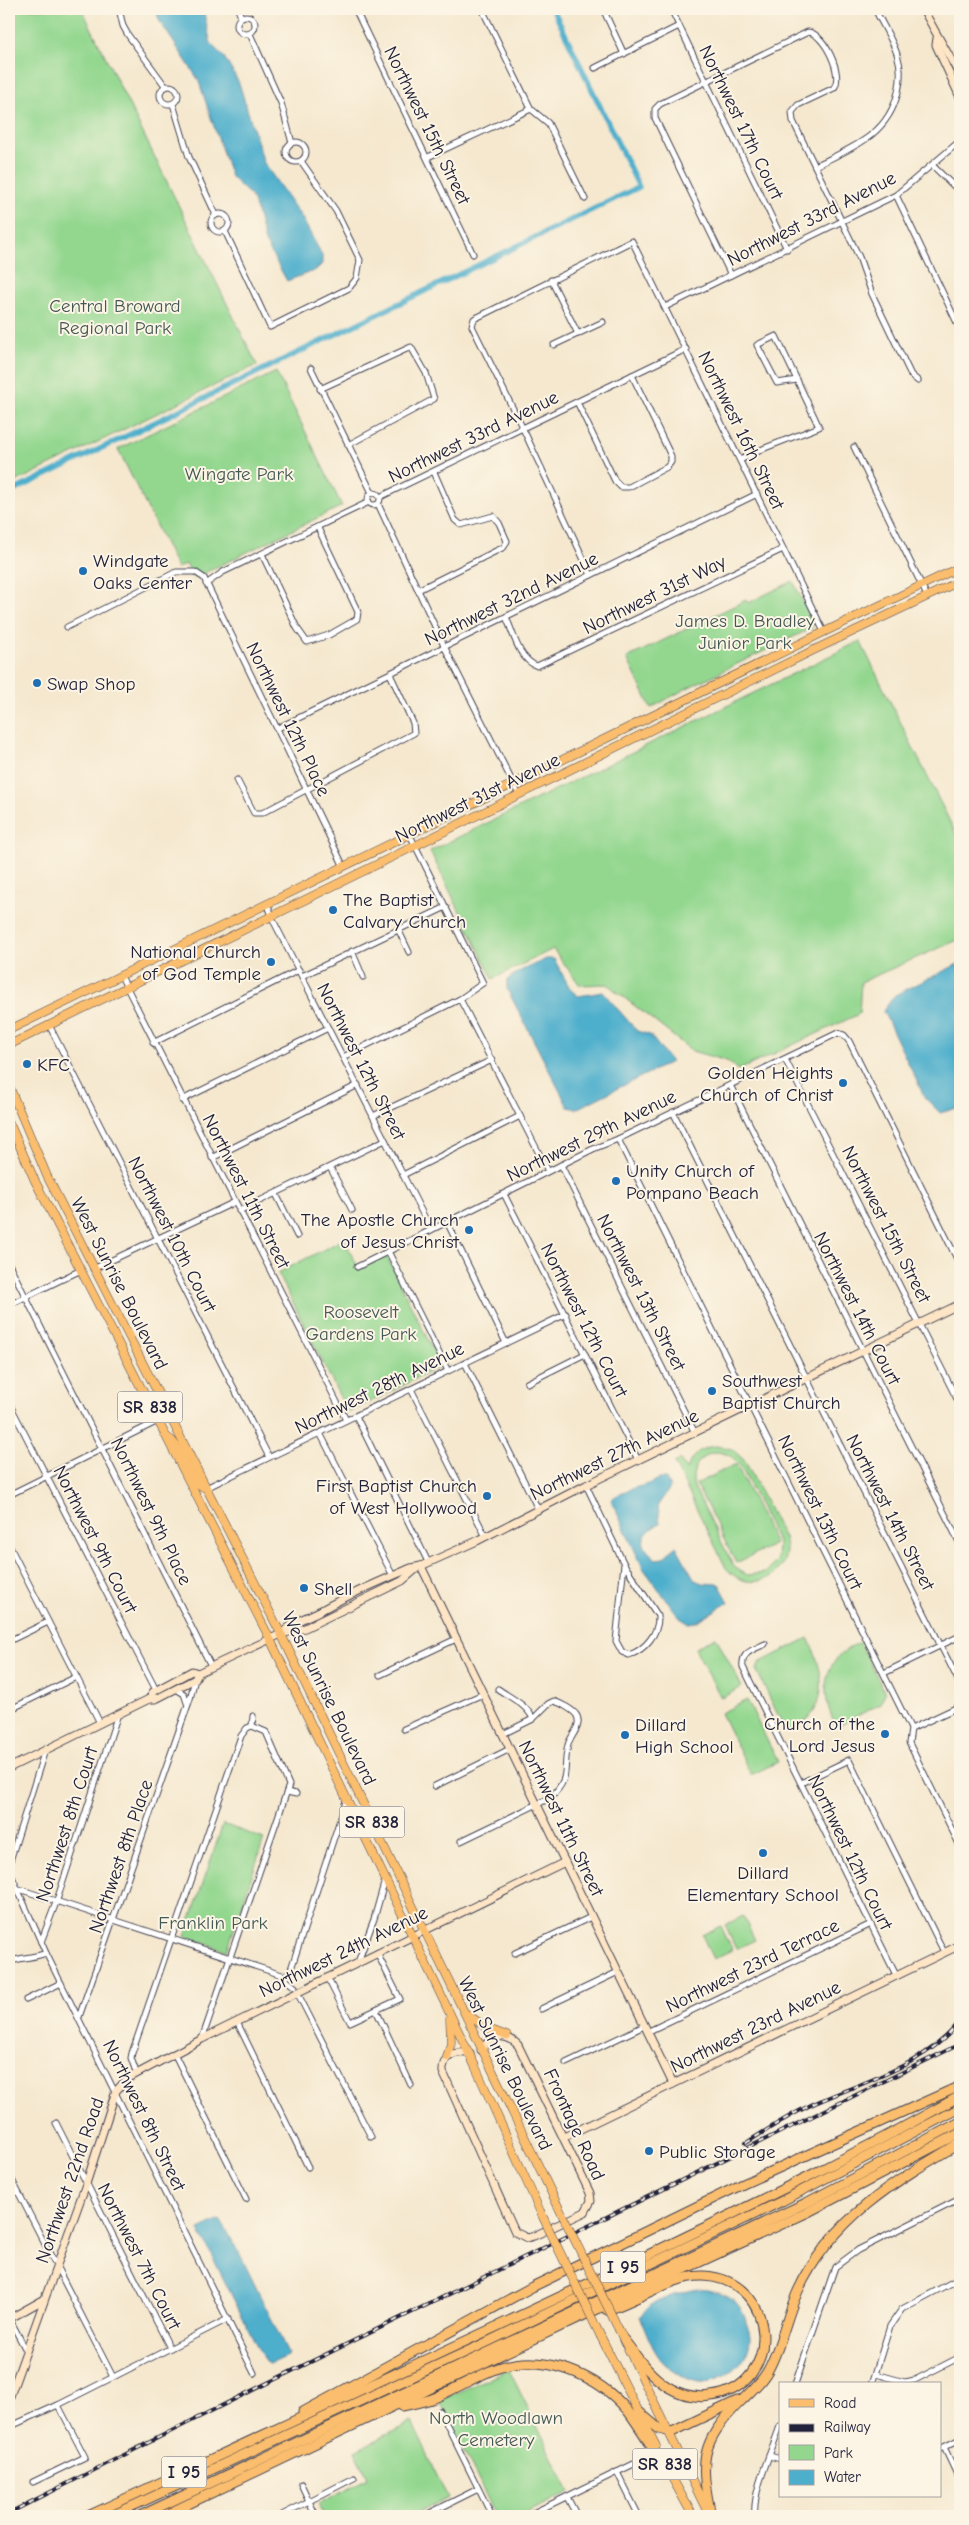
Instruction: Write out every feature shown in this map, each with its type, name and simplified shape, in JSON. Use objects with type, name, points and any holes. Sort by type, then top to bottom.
[{"type":"highway","points":[[280,2427],[321,2400],[502,2302],[743,2184],[960,2086]]},
{"type":"highway","name":"I 95","points":[[88,2516],[527,2313],[768,2197],[859,2152],[960,2096]]},
{"type":"highway","points":[[111,2516],[474,2348],[794,2195],[960,2108]]},
{"type":"highway","points":[[140,2516],[806,2204],[960,2122]]},
{"type":"highway","name":"I 95","points":[[163,2516],[578,2318],[806,2213],[960,2133]]},
{"type":"highway","points":[[710,2516],[704,2478],[706,2453],[710,2440],[721,2422],[766,2374],[797,2292],[813,2264],[834,2235],[854,2214],[880,2192],[960,2143]]},
{"type":"highway","points":[[578,2318],[622,2306],[683,2279],[705,2276],[730,2282],[746,2293],[758,2310],[764,2337],[759,2359],[746,2379],[726,2392],[701,2397],[683,2394],[662,2382],[649,2371],[624,2340]]},
{"type":"highway","points":[[382,2411],[431,2399],[504,2366],[526,2363],[554,2366],[590,2380],[618,2401],[631,2416],[668,2471]]},
{"type":"highway","points":[[638,2411],[654,2426],[668,2432],[682,2429],[748,2394]]},
{"type":"main road","name":"Northwest 31st Avenue","points":[[9,1030],[960,567]]},
{"type":"main road","name":"Northwest 31st Avenue","points":[[9,1045],[816,649],[927,596],[959,583]]},
{"type":"main road","points":[[816,649],[822,643],[824,632]]},
{"type":"main road","points":[[331,887],[344,867]]},
{"type":"main road","name":"West Sunrise Boulevard","points":[[9,1086],[47,1176],[281,1634],[423,1930],[710,2516]]},
{"type":"main road","name":"West Sunrise Boulevard","points":[[9,1122],[11,1133],[270,1639],[384,1880],[470,2054],[540,2211],[668,2471],[693,2516]]},
{"type":"main road","points":[[73,1255],[84,1266],[93,1269]]},
{"type":"main road","points":[[81,1270],[90,1272],[99,1280]]},
{"type":"main road","points":[[166,1436],[176,1444],[194,1480],[206,1488]]},
{"type":"main road","points":[[447,2057],[451,2035],[449,2011]]},
{"type":"main road","points":[[463,2012],[479,2023],[507,2036]]},
{"type":"street","points":[[119,9],[123,26],[128,35],[166,87]]},
{"type":"street","points":[[238,9],[241,17]]},
{"type":"street","name":"Northwest 15th Street","points":[[355,9],[474,254]]},
{"type":"street","points":[[482,9],[531,109],[548,123],[585,199]]},
{"type":"street","points":[[603,9],[624,54]]},
{"type":"street","name":"Northwest 17th Court","points":[[671,9],[787,248]]},
{"type":"street","points":[[815,166],[875,134],[895,108],[901,81],[897,55],[875,9]]},
{"type":"street","points":[[923,9],[960,76]]},
{"type":"street","points":[[248,16],[254,21],[255,28],[250,34],[243,34],[237,29],[237,22],[241,17],[248,16]]},
{"type":"street","points":[[595,68],[679,26]]},
{"type":"street","points":[[731,276],[655,118],[655,109],[660,104],[808,32],[813,32],[821,38],[838,74],[838,83],[834,88],[798,105],[792,112],[793,121],[842,222],[911,375],[918,381]]},
{"type":"street","points":[[250,34],[281,103],[292,143]]},
{"type":"street","points":[[938,38],[936,44],[960,97]]},
{"type":"street","points":[[166,87],[173,87],[178,92],[178,99],[173,104],[166,104],[161,99],[161,92],[166,87]]},
{"type":"street","points":[[173,104],[189,157],[216,215]]},
{"type":"street","points":[[428,158],[531,109]]},
{"type":"street","name":"Northwest 33rd Avenue","points":[[665,308],[896,195],[960,140]]},
{"type":"street","points":[[292,143],[299,143],[305,147],[306,155],[301,161],[293,162],[287,157],[287,149],[292,143]]},
{"type":"street","points":[[225,231],[270,326],[349,288],[359,271],[360,260],[336,211],[301,161]]},
{"type":"street","points":[[932,165],[960,192]]},
{"type":"street","points":[[896,195],[960,329]]},
{"type":"street","points":[[223,214],[229,218],[229,226],[225,231],[218,232],[212,228],[211,220],[216,215],[223,214]]},
{"type":"street","name":"Northwest 16th Street","points":[[551,280],[632,241],[824,632]]},
{"type":"street","points":[[578,334],[551,280],[474,319],[472,326],[591,575]]},
{"type":"street","points":[[554,345],[603,322]]},
{"type":"street","points":[[740,460],[819,426],[776,336],[757,345],[777,384],[797,380]]},
{"type":"street","points":[[320,389],[411,347],[426,373],[434,399],[348,445]]},
{"type":"street","name":"Northwest 33rd Avenue","points":[[380,497],[686,349]]},
{"type":"street","points":[[311,368],[372,493]]},
{"type":"street","points":[[577,402],[615,481],[622,487],[629,487],[667,467],[671,462],[671,456],[632,375]]},
{"type":"street","points":[[854,446],[927,596]]},
{"type":"street","points":[[418,590],[504,547],[507,541],[499,523],[493,516],[468,525],[461,525],[455,520],[434,472]]},
{"type":"street","points":[[372,493],[378,493],[380,497],[378,504],[445,648],[519,795]]},
{"type":"street","points":[[369,502],[368,498],[372,493]]},
{"type":"street","name":"Northwest 32nd Avenue","points":[[278,728],[757,494]]},
{"type":"street","points":[[67,627],[176,572],[195,572],[204,578],[206,584],[223,572],[369,502],[378,504]]},
{"type":"street","points":[[262,554],[296,628],[307,642],[329,635],[357,619],[358,612],[318,528]]},
{"type":"street","name":"Northwest 31st Way","points":[[506,617],[522,654],[528,663],[537,666],[784,548]]},
{"type":"street","name":"Northwest 12th Place","points":[[206,584],[307,787],[344,867]]},
{"type":"street","points":[[237,780],[254,813],[262,813],[291,798],[307,787],[414,733],[413,722],[390,674]]},
{"type":"street","points":[[343,1057],[460,999],[483,983],[410,835]]},
{"type":"street","name":"Northwest 12th Street","points":[[268,905],[328,1028],[431,1230]]},
{"type":"street","points":[[153,1043],[446,907]]},
{"type":"street","points":[[398,929],[409,952]]},
{"type":"street","points":[[352,951],[363,977]]},
{"type":"street","name":"Northwest 11th Street","points":[[121,976],[153,1043],[346,1420]]},
{"type":"street","points":[[460,999],[548,1171]]},
{"type":"street","name":"Northwest 10th Court","points":[[49,1025],[270,1457]]},
{"type":"street","points":[[182,1100],[328,1028]]},
{"type":"street","name":"Northwest 29th Avenue","points":[[357,1267],[548,1171],[838,1033],[844,1035],[849,1041],[960,1265]]},
{"type":"street","name":"Northwest 15th Street","points":[[785,1058],[960,1405]]},
{"type":"street","points":[[373,1116],[492,1060]]},
{"type":"street","points":[[212,1158],[358,1085]]},
{"type":"street","name":"Northwest 14th Court","points":[[730,1085],[960,1544]]},
{"type":"street","name":"Northwest 14th Street","points":[[672,1112],[960,1684]]},
{"type":"street","points":[[403,1174],[520,1116]]},
{"type":"street","name":"Northwest 13th Court","points":[[618,1139],[912,1729],[909,1743],[960,1846]]},
{"type":"street","points":[[239,1212],[386,1140]]},
{"type":"street","name":"Northwest 13th Street","points":[[561,1165],[695,1433]]},
{"type":"street","points":[[331,1168],[352,1210]]},
{"type":"street","points":[[276,1194],[297,1236]]},
{"type":"street","name":"Northwest 12th Court","points":[[504,1194],[638,1460]]},
{"type":"street","points":[[93,1269],[234,1202]]},
{"type":"street","points":[[447,1222],[506,1343]]},
{"type":"street","points":[[388,1251],[448,1371]]},
{"type":"street","name":"Northwest 9th Place","points":[[9,1264],[103,1447],[211,1666]]},
{"type":"street","points":[[9,1305],[81,1270]]},
{"type":"street","name":"Northwest 27th Avenue","points":[[281,1634],[294,1622],[326,1608],[344,1596],[486,1537],[586,1485],[960,1304]]},
{"type":"street","name":"Northwest 28th Avenue","points":[[206,1488],[566,1314]]},
{"type":"street","points":[[526,1383],[586,1354]]},
{"type":"street","points":[[465,1363],[538,1509]]},
{"type":"street","points":[[411,1389],[486,1537]]},
{"type":"street","name":"Northwest 9th Court","points":[[9,1403],[156,1690]]},
{"type":"street","name":"Northwest 11th Street","points":[[356,1416],[456,1639],[673,2084]]},
{"type":"street","points":[[9,1495],[158,1421]]},
{"type":"street","points":[[320,1433],[393,1576]]},
{"type":"street","points":[[586,1485],[624,1564],[658,1616],[658,1624],[648,1642],[638,1652],[629,1655],[622,1652],[616,1641],[624,1564]]},
{"type":"street","points":[[9,1545],[100,1723]]},
{"type":"street","name":"Northwest 27th Avenue","points":[[9,1768],[149,1699],[156,1699],[176,1689],[211,1666],[281,1634],[305,1628],[402,1581],[422,1565]]},
{"type":"street","points":[[9,1642],[48,1622]]},
{"type":"street","points":[[884,1673],[960,1636]]},
{"type":"street","points":[[380,1675],[456,1639]]},
{"type":"street","name":"Northwest 12th Court","points":[[765,1644],[745,1654],[742,1660],[743,1667],[869,1925],[896,1975]]},
{"type":"street","name":"Northwest 27th Avenue","points":[[149,1699],[156,1690],[192,1671],[197,1676]]},
{"type":"street","name":"Northwest 8th Place","points":[[79,2018],[197,1676]]},
{"type":"street","points":[[9,1710],[76,1677]]},
{"type":"street","points":[[176,1689],[184,1694],[187,1704]]},
{"type":"street","points":[[498,1689],[524,1706],[533,1719]]},
{"type":"street","points":[[404,1729],[484,1694]]},
{"type":"street","points":[[461,1841],[550,1798],[563,1782],[567,1770],[567,1747],[578,1720],[575,1714],[554,1701],[548,1704],[533,1719],[503,1734]]},
{"type":"street","points":[[912,1729],[960,1706]]},
{"type":"street","name":"Northwest 8th Court","points":[[41,1942],[57,1900],[118,1714]]},
{"type":"street","points":[[252,1726],[253,1716]]},
{"type":"street","points":[[136,2072],[131,2058],[132,2053],[241,1736],[247,1728],[252,1726],[266,1732],[289,1785],[231,1959],[202,2039]]},
{"type":"street","points":[[435,1786],[510,1749]]},
{"type":"street","points":[[9,1864],[45,1750]]},
{"type":"street","points":[[801,1783],[850,1760],[944,1952]]},
{"type":"street","points":[[287,1792],[296,1794]]},
{"type":"street","points":[[286,1975],[346,1801]]},
{"type":"street","points":[[336,1831],[354,1824],[359,1826]]},
{"type":"street","name":"Northwest 24th Avenue","points":[[136,2072],[237,2022],[296,1989],[327,1977],[565,1862]]},
{"type":"street","name":"Northwest 8th Street","points":[[9,1870],[46,1953],[254,2373]]},
{"type":"street","points":[[358,1962],[374,1919],[384,1880]]},
{"type":"street","points":[[16,1888],[231,1959],[286,1975],[296,1989],[371,2137]]},
{"type":"street","points":[[515,1953],[591,1917]]},
{"type":"street","name":"Northwest 23rd Terrace","points":[[566,2063],[646,2029],[869,1925]]},
{"type":"street","name":"Northwest 23rd Avenue","points":[[564,2137],[960,1945]]},
{"type":"street","points":[[9,1962],[21,1958],[34,1958],[46,1953]]},
{"type":"street","points":[[327,1977],[350,2022],[400,1999],[377,1953]]},
{"type":"street","points":[[541,2010],[618,1972]]},
{"type":"street","points":[[286,1975],[296,1989]]},
{"type":"street","points":[[26,2000],[61,1983]]},
{"type":"street","points":[[376,2010],[411,2085]]},
{"type":"street","points":[[237,2022],[308,2167]]},
{"type":"street","points":[[482,2050],[491,2039],[507,2036]]},
{"type":"street","name":"Frontage Road","points":[[447,2057],[443,2066],[446,2081],[515,2232],[520,2236],[534,2236],[585,2212],[589,2207],[590,2193],[521,2050],[507,2036]]},
{"type":"street","points":[[174,2053],[246,2199]]},
{"type":"street","points":[[447,2057],[457,2053],[470,2054]]},
{"type":"street","name":"Northwest 22nd Road","points":[[9,2400],[86,2184],[116,2091],[136,2072]]},
{"type":"street","name":"Northwest 7th Court","points":[[56,2123],[170,2348]]},
{"type":"street","points":[[9,2174],[113,2377]]},
{"type":"street","points":[[796,2382],[835,2267],[858,2250],[960,2199]]},
{"type":"street","points":[[873,2382],[890,2326],[902,2309],[960,2278]]},
{"type":"street","points":[[26,2350],[9,2319],[44,2300]]},
{"type":"street","points":[[30,2308],[40,2310]]},
{"type":"street","points":[[9,2426],[58,2404],[228,2319]]},
{"type":"street","points":[[876,2374],[905,2382],[916,2380],[960,2357]]},
{"type":"street","points":[[33,2482],[85,2457],[58,2404]]},
{"type":"street","points":[[440,2411],[492,2516]]},
{"type":"street","points":[[755,2516],[754,2508],[779,2429]]},
{"type":"street","points":[[960,2439],[942,2448],[960,2481]]},
{"type":"street","points":[[770,2456],[779,2459]]},
{"type":"street","points":[[527,2516],[646,2458]]},
{"type":"street","points":[[617,2472],[639,2516]]},
{"type":"street","points":[[280,2516],[354,2478]]},
{"type":"street","points":[[300,2484],[316,2516]]},
{"type":"street","points":[[424,2516],[478,2489]]},
{"type":"street","points":[[567,2497],[577,2516]]},
{"type":"green space","name":"Central Broward Regional Park","points":[[9,9],[82,9],[257,365],[9,485]]},
{"type":"green space","name":"Wingate Park","points":[[276,372],[342,506],[194,578],[186,564],[177,568],[118,449]]},
{"type":"green space","name":"James D. Bradley Junior Park","points":[[793,581],[813,622],[812,628],[689,687],[651,708],[627,658],[746,600],[748,603]]},
{"type":"green space","points":[[860,641],[960,842],[960,939],[861,982],[859,1014],[739,1070],[727,1061],[692,1051],[607,984],[580,985],[553,949],[493,979],[430,851]]},
{"type":"green space","name":"Roosevelt Gardens Park","points":[[344,1239],[359,1269],[386,1255],[441,1366],[348,1413],[278,1273]]},
{"type":"green space","points":[[716,1446],[732,1449],[745,1461],[784,1538],[786,1551],[783,1562],[769,1578],[747,1581],[736,1577],[726,1568],[674,1463],[680,1460],[686,1470],[697,1453]],"holes":[[[719,1452],[729,1455],[741,1467],[778,1543],[777,1561],[765,1573],[747,1575],[734,1567],[694,1487],[695,1468],[702,1459],[712,1453]]]},
{"type":"green space","points":[[736,1464],[775,1544],[736,1563],[696,1484]]},
{"type":"green space","points":[[716,1637],[742,1687],[721,1698],[695,1648]]},
{"type":"green space","points":[[808,1638],[817,1658],[821,1680],[819,1701],[807,1720],[786,1732],[757,1671],[759,1663]]},
{"type":"green space","points":[[860,1642],[885,1693],[880,1704],[836,1727],[827,1701],[827,1678],[837,1658],[847,1649]]},
{"type":"green space","points":[[747,1700],[778,1762],[751,1775],[721,1713]]},
{"type":"green space","name":"Franklin Park","points":[[223,1824],[264,1839],[227,1951],[185,1936]]},
{"type":"green space","points":[[743,1916],[755,1940],[736,1949],[725,1925]]},
{"type":"green space","points":[[721,1926],[732,1950],[713,1959],[702,1935]]},
{"type":"green space","name":"North Woodlawn Cemetery","points":[[509,2370],[570,2492],[519,2516],[496,2516],[439,2400]]},
{"type":"green space","points":[[412,2422],[448,2498],[410,2516],[324,2516],[318,2504],[368,2478],[355,2451]]},
{"type":"water","points":[[161,9],[203,9],[211,44],[224,57],[239,83],[264,163],[302,218],[322,255],[322,264],[316,270],[287,281],[265,242],[251,196],[231,177],[198,79],[159,20],[157,13]]},
{"type":"water","points":[[546,959],[554,959],[571,990],[578,996],[603,992],[637,1031],[650,1035],[671,1062],[576,1109],[568,1107],[507,989],[507,980],[518,972]]},
{"type":"water","points":[[960,963],[960,1107],[940,1113],[925,1098],[883,1011],[895,995]]},
{"type":"water","points":[[659,1479],[666,1479],[670,1488],[658,1505],[660,1523],[645,1535],[644,1544],[646,1548],[656,1559],[663,1558],[676,1546],[695,1580],[702,1583],[719,1584],[729,1602],[696,1622],[688,1623],[680,1618],[643,1568],[611,1500],[622,1492]]},
{"type":"water","points":[[220,2220],[235,2244],[288,2353],[287,2356],[269,2364],[265,2362],[199,2230]]},
{"type":"water","points":[[697,2289],[727,2295],[732,2299],[745,2318],[750,2335],[746,2353],[737,2367],[723,2377],[706,2382],[694,2381],[682,2376],[662,2361],[652,2345],[640,2316],[658,2301]]},
{"type":"waterway","points":[[9,493],[639,187],[553,9]]},
{"type":"railway","points":[[746,2143],[809,2106],[911,2062],[946,2037],[960,2021]]},
{"type":"railway","points":[[9,2513],[239,2397],[960,2044]]},
{"type":"place","name":"Windgate Oaks Center","points":[[83,571]]},
{"type":"place","name":"Swap Shop","points":[[37,683]]},
{"type":"place","name":"The Baptist Calvary Church","points":[[333,910]]},
{"type":"place","name":"National Church of God Temple","points":[[271,962]]},
{"type":"place","name":"KFC","points":[[27,1064]]},
{"type":"place","name":"Golden Heights Church of Christ","points":[[843,1083]]},
{"type":"place","name":"Unity Church of Pompano Beach","points":[[616,1181]]},
{"type":"place","name":"The Apostle Church of Jesus Christ","points":[[469,1230]]},
{"type":"place","name":"Southwest Baptist Church","points":[[712,1391]]},
{"type":"place","name":"First Baptist Church of West Hollywood","points":[[487,1496]]},
{"type":"place","name":"Shell","points":[[304,1588]]},
{"type":"place","name":"Church of the Lord Jesus","points":[[885,1734]]},
{"type":"place","name":"Dillard High School","points":[[625,1735]]},
{"type":"place","name":"Dillard Elementary School","points":[[763,1853]]},
{"type":"place","name":"Public Storage","points":[[649,2151]]}]
